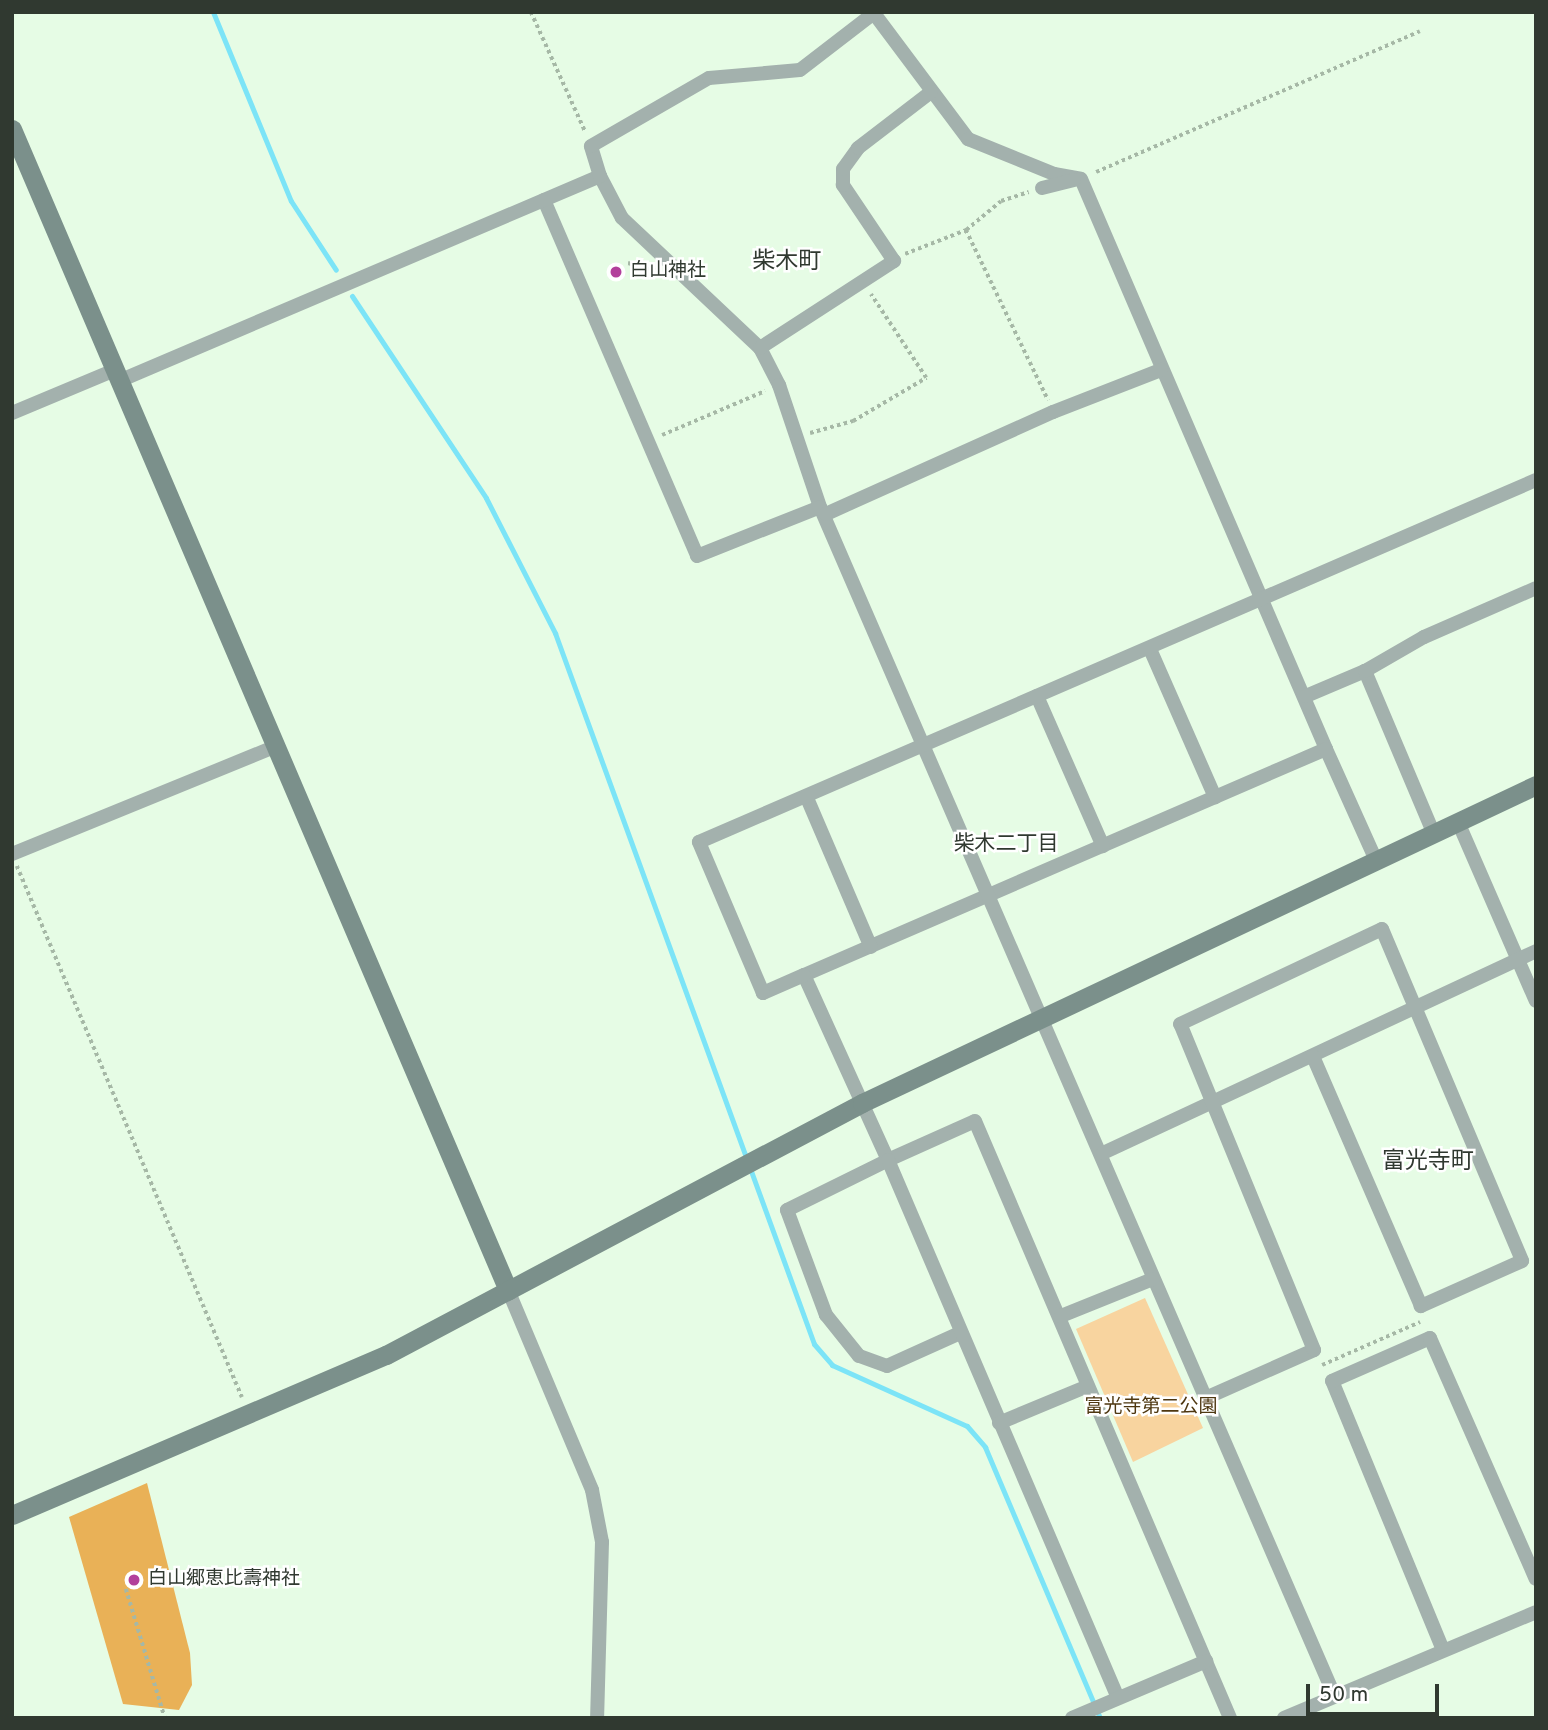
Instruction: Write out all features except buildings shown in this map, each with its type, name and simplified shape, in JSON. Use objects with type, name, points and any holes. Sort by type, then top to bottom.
[{"type":"street","points":[[1081,179],[1054,174],[968,139],[874,13],[800,71],[709,78],[591,146],[600,176],[622,218],[760,348],[779,385],[795,437],[823,510],[922,744],[1103,1153],[1153,1279],[1208,1397],[1334,1695]]},
{"type":"street","points":[[760,348],[894,261],[843,185],[843,169],[858,148],[931,92]]},
{"type":"street","points":[[12,129],[592,1490],[602,1542],[597,1718]]},
{"type":"street","points":[[12,413],[117,375],[600,176]]},
{"type":"street","points":[[1042,188],[1081,179]]},
{"type":"street","points":[[1081,179],[1161,370],[1376,860]]},
{"type":"street","points":[[544,200],[697,556],[823,510],[1053,412],[1161,370]]},
{"type":"street","points":[[1326,749],[763,993],[699,842],[807,798],[922,744],[1150,649],[1260,597],[1536,480]]},
{"type":"street","points":[[1306,696],[1398,657],[1424,637],[1536,588]]},
{"type":"street","points":[[1150,649],[1215,797]]},
{"type":"street","points":[[1364,671],[1433,832]]},
{"type":"street","points":[[1037,696],[1103,846]]},
{"type":"street","points":[[12,854],[274,747]]},
{"type":"street","points":[[12,1515],[386,1355],[862,1102],[1536,785]]},
{"type":"street","points":[[807,798],[871,947]]},
{"type":"street","points":[[1458,822],[1536,1001]]},
{"type":"street","points":[[1208,1397],[1314,1350],[1180,1024],[1382,929],[1522,1261],[1420,1306],[1313,1056]]},
{"type":"street","points":[[1103,1153],[1536,951]]},
{"type":"street","points":[[804,975],[888,1160],[1114,1700]]},
{"type":"street","points":[[960,1333],[887,1366],[859,1356],[826,1315],[787,1210],[975,1121],[1061,1316],[1088,1386],[1230,1718]]},
{"type":"street","points":[[1061,1316],[1153,1279]]},
{"type":"street","points":[[1443,1650],[1332,1381],[1430,1338],[1536,1579]]},
{"type":"street","points":[[999,1423],[1088,1386]]},
{"type":"street","points":[[1284,1718],[1536,1612]]},
{"type":"street","points":[[1079,1715],[1206,1661]]},
{"type":"path","points":[[530,12],[591,146]]},
{"type":"path","points":[[1081,179],[1420,32]]},
{"type":"path","points":[[894,261],[923,244],[966,230],[1001,201],[1042,188]]},
{"type":"path","points":[[966,230],[1053,412]]},
{"type":"path","points":[[795,437],[853,421],[926,379],[875,308],[866,279]]},
{"type":"path","points":[[648,441],[779,385]]},
{"type":"path","points":[[12,854],[249,1414]]},
{"type":"path","points":[[1313,1369],[1424,1320]]},
{"type":"path","points":[[126,1589],[165,1718]]},
{"type":"green space","name":"富光寺第二公園","points":[[1145,1298],[1203,1428],[1133,1462],[1076,1329]]},
{"type":"shaded area","points":[[147,1483],[190,1653],[192,1685],[179,1710],[123,1704],[69,1517]]},
{"type":"waterway","points":[[213,12],[291,201],[336,270]]},
{"type":"waterway","points":[[352,296],[486,498],[555,633],[814,1344],[832,1365],[967,1426],[985,1447],[1100,1718]]},
{"type":"place","name":"白山神社","points":[[616,272]]},
{"type":"place","name":"白山郷恵比壽神社","points":[[134,1580]]},
{"type":"district","name":"柴木町","points":[[787,263]]},
{"type":"district","name":"柴木二丁目","points":[[1006,845]]},
{"type":"district","name":"富光寺町","points":[[1428,1163]]}]
